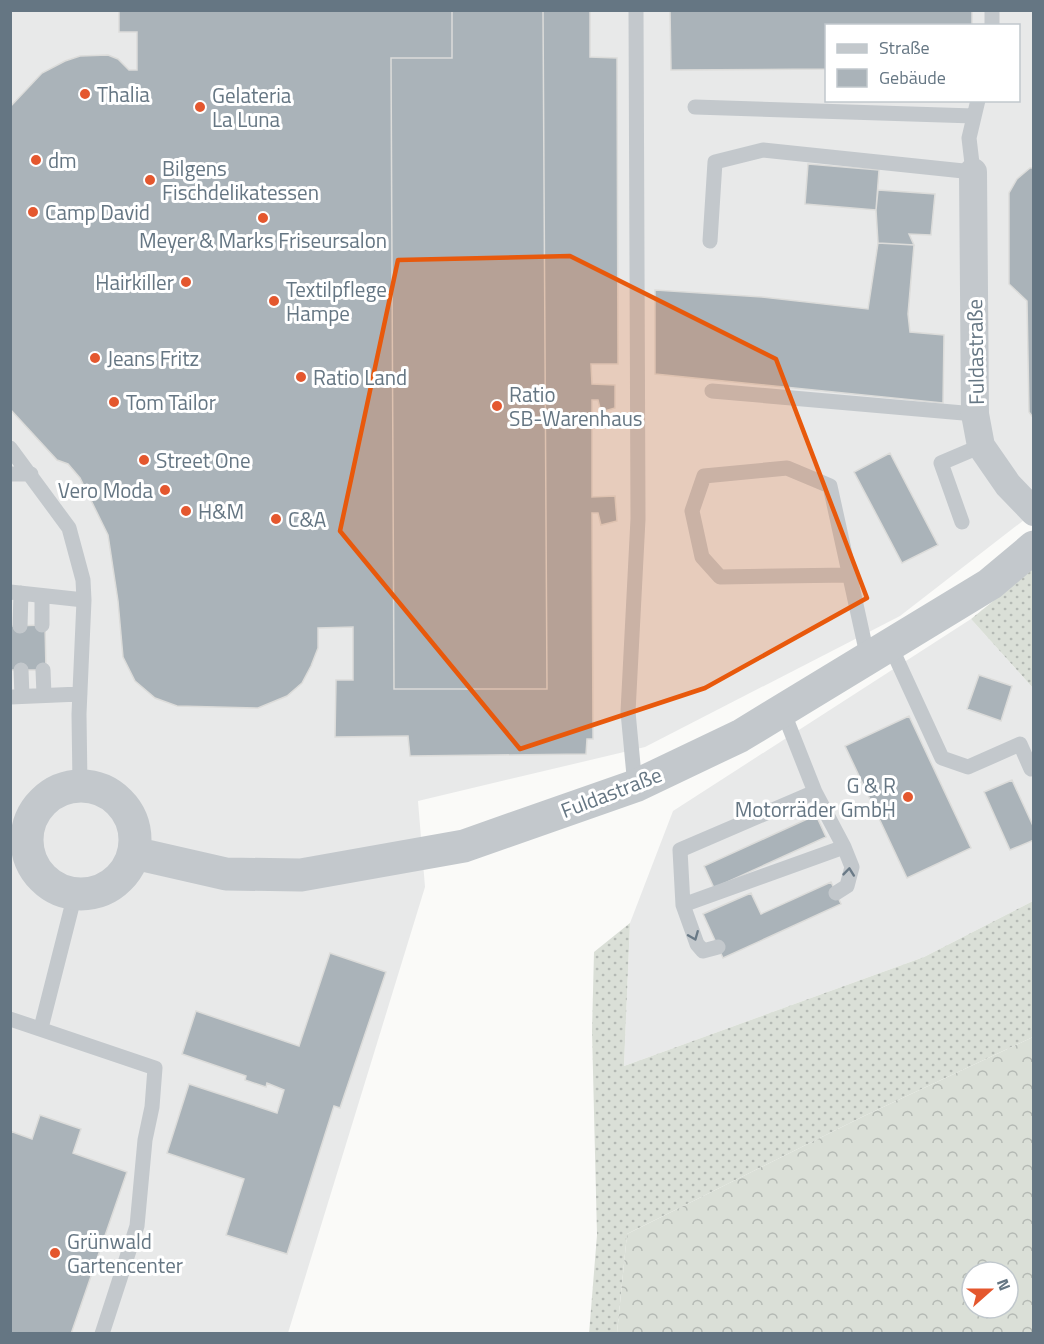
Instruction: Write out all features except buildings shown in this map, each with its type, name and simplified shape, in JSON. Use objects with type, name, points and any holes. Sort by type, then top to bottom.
[{"type":"street","name":"Fuldastraße","points":[[973,172],[975,414],[981,446],[1008,485],[1034,512]]},
{"type":"street","name":"Fuldastraße","points":[[134,854],[226,874],[301,875],[464,846],[635,786],[740,736],[990,584],[1034,547]]},
{"type":"street","points":[[80,785],[97,788],[112,795],[124,806],[132,821],[135,837],[134,854],[128,868],[118,880],[105,889],[90,894],[75,894],[60,890],[46,882],[19,843],[40,803],[52,793],[66,787],[80,785]]},
{"type":"lane","points":[[635,786],[628,712],[638,519],[636,10]]},
{"type":"lane","points":[[710,241],[715,162],[764,150],[973,172],[969,138],[978,102]]},
{"type":"lane","points":[[695,107],[974,116]]},
{"type":"lane","points":[[712,391],[975,414]]},
{"type":"lane","points":[[962,522],[941,463],[981,446]]},
{"type":"lane","points":[[10,448],[69,528],[82,580],[84,600],[80,694],[80,785]]},
{"type":"lane","points":[[849,576],[720,577],[702,557],[692,511],[704,476],[787,468],[830,486],[849,576],[879,652],[942,758],[968,767],[1020,744],[1031,769]]},
{"type":"lane","points":[[10,474],[31,474]]},
{"type":"lane","points":[[20,626],[16,593],[84,600]]},
{"type":"lane","points":[[42,596],[42,625]]},
{"type":"lane","points":[[21,670],[16,697],[80,694]]},
{"type":"lane","points":[[43,670],[44,695]]},
{"type":"lane","points":[[783,711],[815,792],[852,867],[847,886],[836,893]]},
{"type":"lane","points":[[718,947],[703,951],[697,944],[683,905],[680,850],[815,792]]},
{"type":"lane","points":[[683,905],[844,847]]},
{"type":"lane","points":[[41,1028],[75,894]]},
{"type":"lane","points":[[10,1019],[155,1068],[137,1226],[102,1334]]},
{"type":"highlighted area","points":[[570,256],[776,359],[867,598],[705,688],[520,749],[340,531],[398,260]]},
{"type":"shaded area","points":[[10,11],[1033,11],[1033,513],[900,616],[645,747],[418,801],[425,887],[288,1333],[11,1333]]},
{"type":"shaded area","points":[[971,619],[1033,688],[1033,901],[924,957],[624,1066],[630,923],[673,811]]},
{"type":"green space","points":[[1033,569],[1033,688],[971,619]]},
{"type":"green space","points":[[1033,901],[1033,1037],[864,1116],[627,1234],[617,1333],[589,1334],[597,1235],[592,1031],[594,952],[630,923],[624,1066],[924,957]]},
{"type":"green space","points":[[1033,1037],[1033,1333],[617,1333],[627,1234],[864,1116]]},
{"type":"place","name":"Thalia","points":[[85,94]]},
{"type":"place","name":"Gelateria La Luna","points":[[200,107]]},
{"type":"place","name":"dm","points":[[36,160]]},
{"type":"place","name":"Bilgens Fischdelikatessen","points":[[150,180]]},
{"type":"place","name":"Camp David","points":[[33,212]]},
{"type":"place","name":"Meyer & Marks Friseursalon","points":[[263,218]]},
{"type":"place","name":"Hairkiller","points":[[186,282]]},
{"type":"place","name":"Textilpflege Hampe","points":[[274,301]]},
{"type":"place","name":"Jeans Fritz","points":[[95,358]]},
{"type":"place","name":"Ratio Land","points":[[301,377]]},
{"type":"place","name":"Tom Tailor","points":[[114,402]]},
{"type":"place","name":"Ratio SB-Warenhaus","points":[[497,406]]},
{"type":"place","name":"Street One","points":[[144,460]]},
{"type":"place","name":"Vero Moda","points":[[165,490]]},
{"type":"place","name":"H&M","points":[[186,511]]},
{"type":"place","name":"C&A","points":[[276,519]]},
{"type":"place","name":"G & R Motorräder GmbH","points":[[908,797]]},
{"type":"place","name":"Grünwald Gartencenter","points":[[55,1253]]}]
